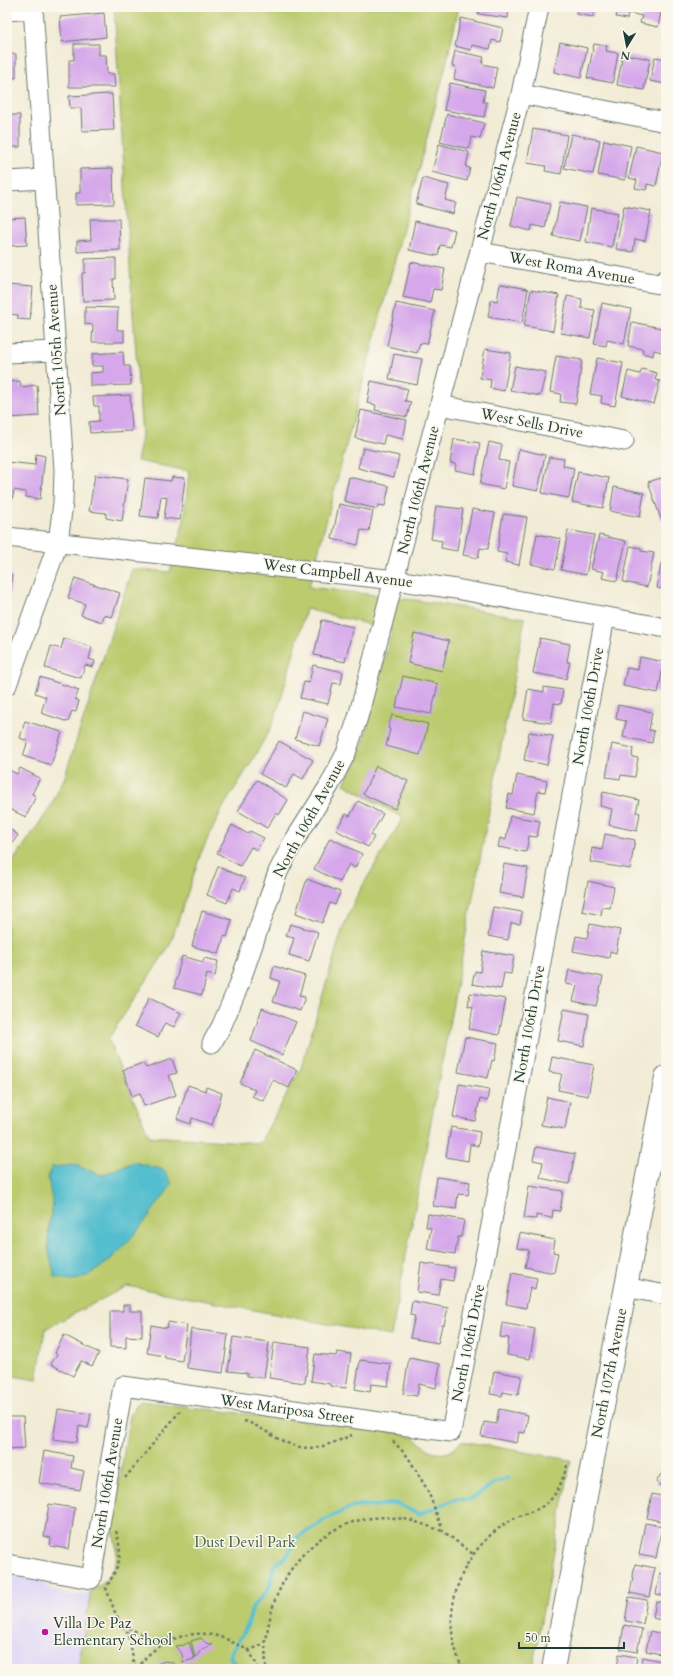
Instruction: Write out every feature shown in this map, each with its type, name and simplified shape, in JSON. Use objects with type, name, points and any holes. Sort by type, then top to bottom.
[{"type":"main road","name":"North 107th Avenue","points":[[553,1669],[666,1077]]},
{"type":"street","name":"North 106th Avenue","points":[[212,1043],[222,1025],[239,985],[278,872],[292,844],[329,786],[346,753],[358,717],[521,94],[539,7]]},
{"type":"street","points":[[7,11],[33,8]]},
{"type":"street","name":"North 105th Avenue","points":[[7,685],[58,543],[63,503],[64,470],[33,8]]},
{"type":"street","points":[[521,94],[666,122]]},
{"type":"street","points":[[7,181],[44,179]]},
{"type":"street","name":"West Roma Avenue","points":[[480,252],[665,282]]},
{"type":"street","points":[[7,352],[56,351]]},
{"type":"street","name":"West Sells Drive","points":[[440,405],[624,441]]},
{"type":"street","name":"West Campbell Avenue","points":[[7,537],[395,580],[456,589],[666,628]]},
{"type":"street","name":"North 106th Drive","points":[[451,1432],[605,617]]},
{"type":"street","points":[[625,1287],[666,1295]]},
{"type":"street","name":"North 106th Avenue","points":[[7,1564],[91,1579],[123,1386]]},
{"type":"street","name":"West Mariposa Street","points":[[123,1386],[451,1432]]},
{"type":"path","points":[[122,1481],[179,1411],[186,1412]]},
{"type":"path","points":[[237,1419],[252,1423],[284,1442],[301,1448],[323,1447],[359,1432]]},
{"type":"path","points":[[389,1439],[395,1442],[408,1457],[428,1491],[443,1532]]},
{"type":"path","points":[[462,1669],[456,1652],[452,1631],[453,1612],[461,1574],[473,1554],[489,1536],[511,1520],[542,1507],[548,1502],[559,1488],[568,1463]]},
{"type":"path","points":[[266,1669],[265,1640],[279,1591],[290,1569],[301,1556],[316,1542],[334,1530],[362,1519],[376,1517],[413,1521],[443,1532],[473,1554]]},
{"type":"path","points":[[115,1528],[120,1547],[119,1564],[106,1588],[116,1615],[128,1634],[133,1658],[133,1669]]},
{"type":"path","points":[[123,1624],[151,1639],[175,1638],[201,1633],[226,1638],[240,1647],[249,1650],[259,1646],[265,1640]]},
{"type":"path","points":[[138,1669],[140,1664],[162,1644],[175,1638]]},
{"type":"path","points":[[249,1650],[259,1669]]},
{"type":"shaded area","name":"Villa De Paz Elementary School","points":[[7,1575],[40,1581],[49,1588],[62,1593],[82,1595],[90,1592],[78,1669],[7,1669]]},
{"type":"green space","points":[[114,7],[459,7],[444,73],[309,587],[415,600],[525,618],[391,1336],[127,1286],[45,1329],[37,1380],[7,1375],[7,870],[49,809],[64,779],[132,569],[170,572],[184,520],[189,471],[137,461],[142,435]],"holes":[[[306,609],[392,630],[363,744],[344,784],[403,818],[356,897],[342,930],[301,1068],[260,1143],[149,1136],[108,1039],[170,945],[201,853],[222,809],[271,728],[281,699]]]},
{"type":"green space","name":"Dust Devil Park","points":[[140,1401],[402,1433],[415,1439],[429,1450],[439,1453],[453,1450],[461,1441],[571,1460],[532,1669],[78,1669],[91,1590],[96,1588],[108,1578],[116,1562],[117,1550],[112,1526],[130,1416],[136,1404]]},
{"type":"water","points":[[134,1162],[164,1170],[172,1184],[142,1225],[101,1268],[87,1276],[73,1280],[55,1277],[48,1248],[49,1223],[53,1204],[48,1179],[51,1167],[75,1165],[101,1175]]},
{"type":"building","points":[[479,7],[509,7],[508,18],[478,14]]},
{"type":"building","points":[[577,7],[595,7],[593,17],[576,14]]},
{"type":"building","points":[[618,7],[629,7],[627,19],[616,17]]},
{"type":"building","points":[[630,7],[662,7],[658,27],[640,23],[642,16],[629,13]]},
{"type":"building","points":[[104,13],[106,37],[62,42],[60,17]]},
{"type":"building","points":[[461,18],[503,28],[500,42],[492,40],[490,49],[472,45],[471,50],[455,46]]},
{"type":"building","points":[[560,42],[587,48],[581,78],[554,72]]},
{"type":"building","points":[[74,44],[99,44],[99,55],[106,55],[107,74],[114,74],[115,87],[69,87],[69,60],[74,60]]},
{"type":"building","points":[[594,44],[607,46],[606,51],[618,53],[613,83],[587,78]]},
{"type":"building","points":[[455,51],[484,57],[482,64],[497,67],[493,88],[454,79],[456,67],[452,66]]},
{"type":"building","points":[[7,54],[16,54],[16,78],[7,78]]},
{"type":"building","points":[[623,54],[650,59],[644,90],[617,85]]},
{"type":"building","points":[[655,57],[666,59],[666,84],[650,81]]},
{"type":"building","points":[[450,83],[485,90],[483,102],[487,102],[484,117],[444,110]]},
{"type":"building","points":[[112,94],[114,130],[82,131],[81,108],[70,108],[69,96]]},
{"type":"building","points":[[447,114],[484,123],[480,139],[472,137],[469,149],[440,142]]},
{"type":"building","points":[[7,115],[20,115],[20,147],[7,147]]},
{"type":"building","points":[[533,129],[567,135],[561,174],[545,171],[546,166],[527,163]]},
{"type":"building","points":[[571,134],[600,140],[593,174],[564,168]]},
{"type":"building","points":[[604,140],[631,146],[625,180],[598,175]]},
{"type":"building","points":[[439,144],[469,152],[466,167],[470,168],[467,181],[432,172]]},
{"type":"building","points":[[636,146],[663,152],[656,186],[647,184],[646,190],[635,188],[637,180],[629,178]]},
{"type":"building","points":[[113,168],[114,204],[76,205],[76,193],[80,193],[80,169]]},
{"type":"building","points":[[423,178],[449,185],[445,200],[456,203],[453,214],[416,204]]},
{"type":"building","points":[[517,197],[550,204],[545,228],[532,225],[531,231],[511,226]]},
{"type":"building","points":[[560,202],[587,207],[580,241],[553,236]]},
{"type":"building","points":[[624,206],[651,211],[645,241],[635,239],[633,252],[616,249]]},
{"type":"building","points":[[591,208],[618,213],[612,247],[586,242]]},
{"type":"building","points":[[7,209],[9,209],[9,218],[25,217],[27,245],[9,246]]},
{"type":"building","points":[[90,219],[119,219],[120,250],[77,252],[77,241],[91,240]]},
{"type":"building","points":[[415,221],[455,230],[451,247],[440,245],[438,256],[409,250]]},
{"type":"building","points":[[116,258],[116,279],[113,279],[114,300],[83,301],[82,273],[85,273],[85,259]]},
{"type":"building","points":[[411,262],[445,269],[441,290],[433,289],[430,303],[403,297]]},
{"type":"building","points":[[500,284],[528,289],[522,323],[488,317],[491,300],[497,301]]},
{"type":"building","points":[[7,285],[33,287],[30,320],[18,319],[18,315],[7,314]]},
{"type":"building","points":[[531,290],[559,295],[553,331],[524,326]]},
{"type":"building","points":[[567,296],[582,299],[581,308],[595,310],[590,338],[561,333]]},
{"type":"building","points":[[396,303],[435,311],[427,344],[420,343],[417,353],[387,346]]},
{"type":"building","points":[[602,303],[631,309],[624,344],[607,340],[606,346],[594,344]]},
{"type":"building","points":[[85,307],[118,308],[117,330],[124,330],[124,342],[92,342],[93,325],[85,324]]},
{"type":"building","points":[[632,322],[666,329],[666,353],[654,350],[653,356],[642,353],[643,349],[628,346]]},
{"type":"building","points":[[485,349],[511,353],[504,391],[490,388],[491,380],[480,378]]},
{"type":"building","points":[[123,352],[124,366],[130,366],[131,385],[90,386],[90,373],[103,372],[103,366],[92,366],[92,354]]},
{"type":"building","points":[[394,354],[422,359],[417,385],[389,379]]},
{"type":"building","points":[[556,356],[582,360],[576,404],[560,402],[561,394],[550,392]]},
{"type":"building","points":[[597,358],[623,363],[615,406],[601,403],[602,396],[590,394]]},
{"type":"building","points":[[515,366],[546,372],[540,396],[510,390]]},
{"type":"building","points":[[642,369],[657,373],[655,380],[660,381],[654,404],[622,396],[628,371],[640,374]]},
{"type":"building","points":[[20,381],[21,387],[37,385],[39,416],[8,418],[7,382]]},
{"type":"building","points":[[371,381],[408,389],[405,401],[411,402],[407,417],[375,410],[376,405],[367,403]]},
{"type":"building","points":[[130,395],[132,431],[90,433],[89,422],[99,421],[99,406],[94,406],[93,397]]},
{"type":"building","points":[[361,410],[407,420],[403,439],[385,435],[383,444],[355,438]]},
{"type":"building","points":[[454,439],[480,443],[475,474],[455,470],[456,464],[450,463]]},
{"type":"building","points":[[489,442],[502,445],[499,460],[509,462],[504,489],[480,484]]},
{"type":"building","points":[[363,448],[399,456],[394,477],[358,468]]},
{"type":"building","points":[[519,449],[545,455],[538,491],[512,486]]},
{"type":"building","points":[[36,454],[45,456],[40,499],[26,497],[26,492],[14,490],[12,501],[7,500],[7,462],[35,465]]},
{"type":"building","points":[[549,457],[564,459],[563,466],[574,468],[569,498],[542,493]]},
{"type":"building","points":[[578,472],[609,478],[603,508],[572,502]]},
{"type":"building","points":[[95,475],[128,479],[122,521],[106,518],[106,513],[89,511]]},
{"type":"building","points":[[172,477],[185,478],[180,520],[164,518],[167,497],[161,496],[158,518],[140,516],[145,478],[171,481]]},
{"type":"building","points":[[349,477],[389,486],[385,506],[378,505],[377,509],[344,501]]},
{"type":"building","points":[[661,478],[664,485],[666,484],[666,518],[661,519],[648,482]]},
{"type":"building","points":[[614,487],[644,493],[640,517],[610,511]]},
{"type":"building","points":[[339,504],[373,511],[369,531],[361,530],[358,545],[332,539]]},
{"type":"building","points":[[436,506],[463,509],[457,551],[441,548],[442,541],[431,539]]},
{"type":"building","points":[[472,509],[495,513],[488,549],[480,548],[478,558],[463,555]]},
{"type":"building","points":[[503,514],[527,517],[519,565],[505,562],[507,554],[497,552]]},
{"type":"building","points":[[568,530],[594,535],[586,575],[561,570]]},
{"type":"building","points":[[537,534],[561,539],[555,569],[531,564]]},
{"type":"building","points":[[599,535],[626,541],[617,581],[602,578],[604,572],[591,569]]},
{"type":"building","points":[[630,546],[641,548],[641,551],[654,553],[647,587],[623,582]]},
{"type":"building","points":[[661,563],[666,564],[666,590],[657,588]]},
{"type":"building","points":[[7,575],[12,575],[8,607],[7,607]]},
{"type":"building","points":[[75,578],[120,593],[112,617],[104,615],[102,622],[81,615],[85,604],[68,598]]},
{"type":"building","points":[[322,620],[353,627],[345,662],[314,655]]},
{"type":"building","points":[[414,633],[449,641],[442,671],[408,663]]},
{"type":"building","points":[[64,638],[92,647],[89,659],[95,661],[93,667],[85,665],[81,678],[45,668],[51,646],[61,649]]},
{"type":"building","points":[[540,638],[570,644],[567,662],[570,662],[566,679],[533,673]]},
{"type":"building","points":[[640,657],[664,662],[658,693],[623,686],[627,668],[638,670]]},
{"type":"building","points":[[313,665],[343,672],[341,684],[333,683],[328,704],[300,698],[304,682],[309,683]]},
{"type":"building","points":[[403,676],[438,684],[431,714],[396,707]]},
{"type":"building","points":[[40,677],[79,690],[75,699],[79,701],[76,712],[72,711],[68,722],[41,713],[46,697],[35,693]]},
{"type":"building","points":[[544,687],[563,690],[561,704],[554,703],[551,723],[523,719],[528,689],[544,692]]},
{"type":"building","points":[[618,705],[652,712],[649,730],[654,731],[652,743],[623,737],[626,721],[616,719]]},
{"type":"building","points":[[303,711],[328,719],[319,746],[295,739]]},
{"type":"building","points":[[392,715],[428,724],[420,755],[386,746],[390,729],[388,728]]},
{"type":"building","points":[[25,721],[62,732],[51,765],[23,756],[28,741],[20,738]]},
{"type":"building","points":[[529,732],[553,736],[547,765],[524,760]]},
{"type":"building","points":[[279,741],[313,760],[303,779],[294,774],[286,788],[260,774]]},
{"type":"building","points":[[612,744],[633,748],[632,757],[638,758],[635,777],[621,775],[620,779],[606,777]]},
{"type":"building","points":[[376,766],[408,781],[395,809],[363,794]]},
{"type":"building","points":[[20,768],[40,778],[32,794],[36,796],[26,817],[7,808],[7,769],[17,774]]},
{"type":"building","points":[[517,775],[547,781],[545,792],[538,791],[534,813],[506,808],[509,794],[513,795]]},
{"type":"building","points":[[257,780],[288,800],[279,815],[276,813],[267,828],[238,811]]},
{"type":"building","points":[[603,792],[639,800],[636,812],[640,813],[637,831],[609,825],[612,809],[600,806]]},
{"type":"building","points":[[358,801],[383,814],[371,835],[374,837],[368,847],[336,830],[346,814],[350,816]]},
{"type":"building","points":[[510,816],[540,821],[537,837],[529,836],[526,852],[498,847],[500,838],[506,840]]},
{"type":"building","points":[[232,825],[248,834],[250,831],[264,838],[257,850],[251,847],[240,866],[217,853]]},
{"type":"building","points":[[7,827],[18,835],[7,851]]},
{"type":"building","points":[[605,834],[635,840],[630,869],[590,862],[592,848],[602,850]]},
{"type":"building","points":[[330,838],[362,854],[355,868],[349,864],[340,882],[314,869]]},
{"type":"building","points":[[504,864],[528,868],[523,897],[499,893]]},
{"type":"building","points":[[218,867],[245,878],[240,891],[233,888],[227,903],[207,895]]},
{"type":"building","points":[[307,879],[340,892],[335,905],[330,903],[322,923],[296,913]]},
{"type":"building","points":[[588,881],[614,887],[610,908],[602,907],[601,915],[582,911]]},
{"type":"building","points":[[493,907],[522,912],[520,924],[511,923],[508,940],[488,936]]},
{"type":"building","points":[[202,911],[232,920],[227,937],[224,936],[219,954],[192,946]]},
{"type":"building","points":[[290,924],[318,932],[309,961],[289,955],[294,938],[286,936]]},
{"type":"building","points":[[590,924],[620,930],[616,953],[610,951],[609,958],[573,951],[576,936],[587,938]]},
{"type":"building","points":[[483,951],[514,956],[511,974],[504,973],[501,989],[472,984],[475,971],[480,972]]},
{"type":"building","points":[[182,956],[203,962],[204,958],[218,961],[215,976],[207,974],[202,995],[174,988]]},
{"type":"building","points":[[274,966],[305,976],[299,996],[305,997],[300,1011],[273,1002],[280,981],[271,978]]},
{"type":"building","points":[[569,970],[603,977],[596,1006],[573,1001],[577,986],[566,984]]},
{"type":"building","points":[[470,993],[506,999],[499,1035],[469,1029],[473,1007],[468,1006]]},
{"type":"building","points":[[149,998],[181,1013],[174,1027],[165,1023],[158,1037],[135,1026]]},
{"type":"building","points":[[262,1008],[296,1022],[282,1055],[251,1041]]},
{"type":"building","points":[[564,1009],[589,1014],[584,1046],[558,1041]]},
{"type":"building","points":[[465,1037],[498,1043],[488,1078],[458,1072]]},
{"type":"building","points":[[255,1050],[297,1070],[289,1088],[273,1080],[263,1101],[252,1096],[255,1090],[240,1083]]},
{"type":"building","points":[[552,1057],[594,1065],[588,1096],[558,1090],[562,1074],[549,1072]]},
{"type":"building","points":[[172,1059],[177,1073],[169,1075],[176,1095],[144,1106],[140,1093],[132,1096],[123,1070],[143,1063],[146,1068]]},
{"type":"building","points":[[459,1084],[489,1089],[487,1101],[480,1099],[475,1121],[453,1117]]},
{"type":"building","points":[[188,1085],[205,1091],[206,1087],[222,1093],[212,1125],[192,1118],[190,1124],[177,1119]]},
{"type":"building","points":[[547,1097],[570,1102],[565,1129],[541,1125]]},
{"type":"building","points":[[451,1127],[480,1132],[478,1146],[470,1144],[468,1161],[446,1157]]},
{"type":"building","points":[[536,1147],[575,1154],[569,1184],[540,1178],[543,1162],[533,1160]]},
{"type":"building","points":[[437,1177],[470,1182],[468,1195],[458,1194],[456,1209],[433,1206]]},
{"type":"building","points":[[529,1186],[563,1191],[560,1211],[553,1210],[552,1218],[536,1215],[536,1219],[524,1218]]},
{"type":"building","points":[[428,1214],[464,1220],[461,1237],[458,1237],[455,1254],[427,1249],[431,1228],[426,1227]]},
{"type":"building","points":[[520,1233],[555,1240],[553,1252],[558,1253],[554,1273],[525,1267],[529,1250],[517,1248]]},
{"type":"building","points":[[421,1263],[455,1268],[453,1281],[441,1279],[438,1295],[417,1292]]},
{"type":"building","points":[[512,1273],[537,1278],[535,1289],[530,1287],[526,1308],[506,1304]]},
{"type":"building","points":[[412,1301],[448,1308],[438,1343],[410,1338],[415,1316],[410,1315]]},
{"type":"building","points":[[123,1305],[130,1305],[130,1311],[142,1311],[142,1337],[126,1336],[126,1348],[110,1347],[110,1311],[123,1311]]},
{"type":"building","points":[[168,1322],[187,1325],[182,1361],[147,1353],[151,1325],[167,1328]]},
{"type":"building","points":[[502,1323],[535,1329],[530,1359],[507,1355],[509,1338],[500,1337]]},
{"type":"building","points":[[191,1329],[228,1334],[223,1373],[187,1368]]},
{"type":"building","points":[[64,1335],[99,1353],[92,1366],[81,1361],[73,1376],[51,1364],[57,1354],[55,1353]]},
{"type":"building","points":[[233,1337],[269,1342],[264,1378],[247,1376],[247,1373],[228,1371]]},
{"type":"building","points":[[274,1342],[310,1347],[305,1383],[269,1378]]},
{"type":"building","points":[[337,1352],[351,1354],[346,1388],[311,1381],[315,1354],[336,1356]]},
{"type":"building","points":[[409,1358],[440,1364],[436,1388],[419,1384],[417,1396],[403,1394]]},
{"type":"building","points":[[360,1360],[391,1364],[388,1386],[371,1384],[370,1392],[355,1389]]},
{"type":"building","points":[[494,1371],[522,1376],[518,1395],[503,1392],[502,1396],[490,1394]]},
{"type":"building","points":[[58,1409],[91,1414],[88,1428],[79,1426],[77,1442],[53,1439]]},
{"type":"building","points":[[499,1409],[528,1415],[525,1433],[519,1432],[517,1443],[481,1436],[484,1422],[496,1424]]},
{"type":"building","points":[[7,1417],[23,1417],[25,1448],[7,1449]]},
{"type":"building","points":[[44,1451],[73,1456],[71,1468],[84,1471],[80,1490],[39,1483]]},
{"type":"building","points":[[666,1466],[666,1489],[656,1482]]},
{"type":"building","points":[[652,1494],[666,1497],[665,1522],[647,1518]]},
{"type":"building","points":[[49,1504],[75,1508],[69,1549],[50,1546],[51,1538],[44,1536]]},
{"type":"building","points":[[645,1523],[662,1526],[656,1558],[639,1555]]},
{"type":"building","points":[[635,1564],[655,1568],[649,1597],[630,1593]]},
{"type":"building","points":[[660,1573],[666,1574],[666,1596],[656,1594]]},
{"type":"building","points":[[629,1597],[647,1600],[643,1624],[625,1621]]},
{"type":"building","points":[[656,1601],[666,1603],[666,1621],[653,1618]]},
{"type":"building","points":[[624,1625],[642,1629],[637,1652],[620,1649]]},
{"type":"building","points":[[650,1631],[666,1635],[666,1655],[646,1651]]},
{"type":"building","points":[[201,1638],[206,1643],[212,1645],[202,1649],[195,1658],[191,1641]]},
{"type":"building","points":[[189,1642],[194,1659],[183,1662],[182,1654],[175,1646],[184,1645]]},
{"type":"building","points":[[619,1654],[637,1657],[635,1669],[617,1669]]},
{"type":"building","points":[[643,1657],[666,1662],[666,1669],[641,1669]]},
{"type":"building","points":[[165,1661],[173,1663],[177,1669],[154,1669],[157,1664]]},
{"type":"waterway","points":[[245,1669],[232,1661],[230,1655],[248,1624],[253,1606],[264,1595],[270,1586],[275,1564],[287,1556],[298,1537],[326,1519],[347,1509],[360,1505],[374,1506],[395,1503],[419,1514],[456,1499],[469,1500],[495,1483],[508,1478]]},
{"type":"place","name":"Villa De Paz Elementary School","points":[[45,1632]]}]
